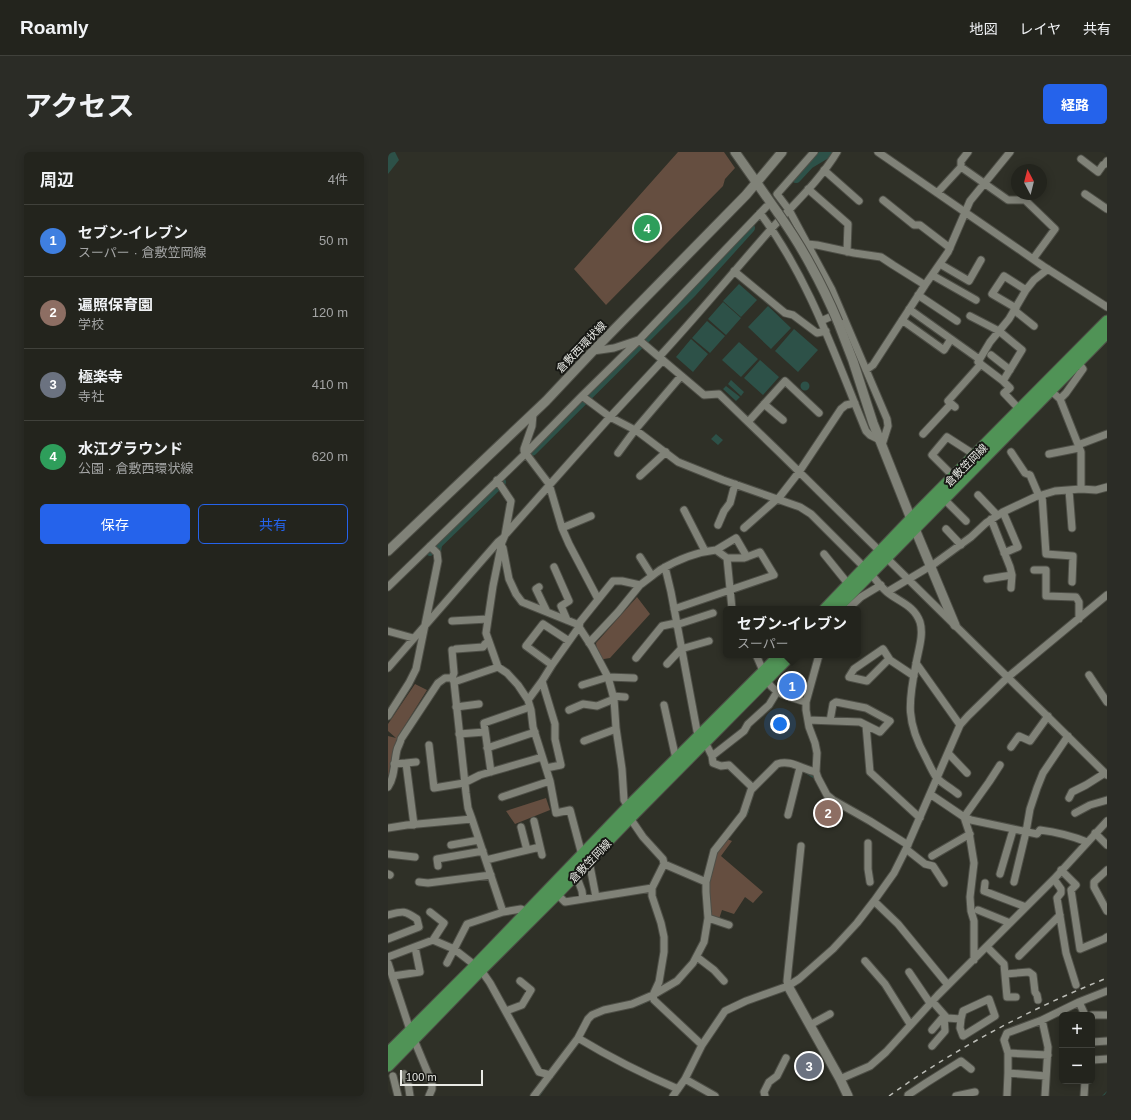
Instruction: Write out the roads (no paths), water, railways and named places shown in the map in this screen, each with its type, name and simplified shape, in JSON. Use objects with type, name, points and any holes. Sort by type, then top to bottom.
[{"type":"main road","name":"倉敷笠岡線","points":[[913,524],[944,499],[1107,321]]},
{"type":"main road","name":"倉敷笠岡線","points":[[839,606],[868,571],[913,524],[975,455],[1050,390],[1107,333]]},
{"type":"main road","name":"倉敷笠岡線","points":[[828,606],[849,585],[868,571]]},
{"type":"main road","name":"倉敷笠岡線","points":[[765,676],[778,658]]},
{"type":"main road","name":"倉敷笠岡線","points":[[388,1066],[412,1035],[629,813],[765,676],[787,658]]},
{"type":"main road","name":"倉敷笠岡線","points":[[629,813],[676,759],[702,739]]},
{"type":"main road","name":"倉敷笠岡線","points":[[553,891],[576,875],[586,858]]},
{"type":"main road","name":"倉敷笠岡線","points":[[388,1053],[412,1035]]},
{"type":"street","points":[[735,152],[778,213],[811,265],[838,322],[881,443],[955,625]]},
{"type":"street","name":"倉敷西環状線","points":[[388,551],[546,401],[757,182],[782,152]]},
{"type":"street","points":[[814,152],[777,194],[789,210],[808,244],[842,312],[888,423],[881,443]]},
{"type":"street","points":[[388,668],[392,658],[424,628],[772,229],[809,190],[825,171],[837,152]]},
{"type":"street","points":[[878,152],[1033,259],[1107,307]]},
{"type":"street","points":[[937,193],[961,167],[961,161],[968,152]]},
{"type":"street","points":[[866,370],[873,365],[950,248],[970,201],[1010,152]]},
{"type":"street","points":[[1081,159],[1098,172],[1102,165],[1107,161]]},
{"type":"street","points":[[961,167],[1008,200],[1025,200],[1054,229],[1033,259]]},
{"type":"street","points":[[825,171],[859,201]]},
{"type":"street","points":[[809,190],[848,224],[847,252]]},
{"type":"street","points":[[1085,194],[1107,209]]},
{"type":"street","points":[[883,200],[914,225],[920,225],[950,248]]},
{"type":"street","points":[[388,587],[432,548],[527,455],[641,341],[763,213],[804,282],[866,431],[881,443]]},
{"type":"street","points":[[808,244],[881,257],[925,285]]},
{"type":"street","points":[[940,264],[969,281],[981,260]]},
{"type":"street","points":[[923,434],[953,406],[948,402],[980,362],[990,342],[1009,319],[1026,290],[1034,280],[1048,269]]},
{"type":"street","points":[[735,272],[785,313],[793,315],[817,333],[826,332]]},
{"type":"street","points":[[932,275],[976,300]]},
{"type":"street","points":[[1026,290],[1004,276],[992,294],[1015,309],[1034,326]]},
{"type":"street","points":[[918,295],[957,321]]},
{"type":"street","points":[[909,309],[951,339],[1003,381],[1010,388],[1004,393],[1022,413]]},
{"type":"street","points":[[821,321],[842,312]]},
{"type":"street","points":[[970,316],[999,331],[1022,350],[1003,381]]},
{"type":"street","points":[[902,320],[944,350],[951,339]]},
{"type":"street","points":[[593,351],[614,348],[641,341]]},
{"type":"street","points":[[641,341],[704,395],[719,394],[1106,774],[1072,792],[1069,798]]},
{"type":"street","points":[[991,355],[1010,370]]},
{"type":"street","points":[[1060,400],[1083,369],[1078,362]]},
{"type":"street","points":[[618,453],[635,430],[681,376]]},
{"type":"street","points":[[748,422],[785,381],[819,413]]},
{"type":"street","points":[[1050,390],[1060,400],[1081,452],[1081,489]]},
{"type":"street","points":[[584,398],[608,416],[635,430],[678,462],[800,507],[811,514],[887,592],[910,607],[920,624],[921,636],[911,690],[911,719],[917,740],[937,778],[958,794]]},
{"type":"street","points":[[744,528],[778,499],[799,472],[841,409],[846,405],[855,403]]},
{"type":"street","points":[[764,404],[783,420]]},
{"type":"street","points":[[532,414],[532,426],[524,449],[549,484],[562,528],[598,599]]},
{"type":"street","points":[[1049,454],[1079,446],[1107,434]]},
{"type":"street","points":[[954,477],[932,455],[947,437],[975,455]]},
{"type":"street","points":[[640,476],[666,452]]},
{"type":"street","points":[[1011,452],[1025,474],[1030,475],[1040,495],[1046,554],[1073,556],[1072,582]]},
{"type":"street","points":[[499,482],[511,501],[486,619],[487,643],[498,667],[507,673],[518,685],[529,703],[535,732],[550,781],[556,813],[570,810],[586,858],[596,897]]},
{"type":"street","points":[[718,525],[724,511],[730,503],[735,484]]},
{"type":"street","points":[[887,592],[931,566],[961,545],[1000,513],[1040,495],[1055,491],[1081,489],[1096,490],[1107,487]]},
{"type":"street","points":[[1069,490],[1072,528]]},
{"type":"street","points":[[978,495],[1000,513],[1018,547],[1004,553]]},
{"type":"street","points":[[944,499],[966,521]]},
{"type":"street","points":[[684,510],[706,551]]},
{"type":"street","points":[[562,528],[591,516]]},
{"type":"street","points":[[991,520],[1010,567],[1012,575],[1011,588]]},
{"type":"street","points":[[946,529],[961,545]]},
{"type":"street","points":[[504,538],[504,558],[516,594],[522,602],[579,626],[608,677],[613,697],[622,769],[624,800],[629,813],[643,837],[663,859],[664,864],[652,888],[652,896],[664,937],[664,952],[659,982],[653,996],[654,1000],[702,1045]]},
{"type":"street","points":[[589,643],[618,612],[640,585],[674,562],[706,551],[716,550],[736,538],[748,557]]},
{"type":"street","points":[[388,716],[416,669],[438,561],[437,553],[432,548]]},
{"type":"street","points":[[674,609],[774,575],[760,552],[744,558],[727,558],[716,550]]},
{"type":"street","points":[[824,554],[849,585]]},
{"type":"street","points":[[640,557],[652,576]]},
{"type":"street","points":[[727,558],[732,606]]},
{"type":"street","points":[[554,567],[569,601],[561,606],[567,620]]},
{"type":"street","points":[[665,568],[697,731],[712,756],[713,763],[721,766],[729,766],[753,788]]},
{"type":"street","points":[[1034,570],[1046,570],[1046,596],[1076,597],[1079,602],[1079,619]]},
{"type":"street","points":[[987,579],[1012,575]]},
{"type":"street","points":[[490,772],[484,723],[529,703],[552,665],[598,599],[613,581],[622,581],[640,585]]},
{"type":"street","points":[[851,606],[861,597],[881,585]]},
{"type":"street","points":[[539,587],[536,589],[547,612]]},
{"type":"street","points":[[674,1096],[685,1079],[702,1045],[725,1011],[746,1001],[788,986],[799,978],[833,949],[857,923],[874,901],[894,873],[907,847],[960,725],[1008,677],[1107,595]]},
{"type":"street","points":[[636,658],[662,626],[676,624],[713,613]]},
{"type":"street","points":[[452,621],[486,619]]},
{"type":"street","points":[[552,665],[526,646],[543,624],[569,641]]},
{"type":"street","points":[[388,631],[413,638]]},
{"type":"street","points":[[667,664],[681,650],[709,641]]},
{"type":"street","points":[[487,643],[483,647],[454,650],[453,680],[468,808],[503,912]]},
{"type":"street","points":[[889,659],[867,681],[849,677],[854,669],[883,649],[889,659],[914,676]]},
{"type":"street","points":[[757,658],[765,676],[773,689],[777,692],[806,702]]},
{"type":"street","points":[[818,658],[806,702],[806,710],[817,753],[816,772],[823,788],[827,795],[834,800],[870,821],[907,847],[925,864],[933,866],[944,883]]},
{"type":"street","points":[[916,663],[960,725]]},
{"type":"street","points":[[388,787],[393,776],[397,748],[401,739],[438,683],[445,678],[453,680],[498,667]]},
{"type":"street","points":[[1090,675],[1107,702]]},
{"type":"street","points":[[582,685],[608,677],[634,678]]},
{"type":"street","points":[[542,681],[556,724],[556,739],[561,765],[546,768]]},
{"type":"street","points":[[712,756],[744,731],[748,724],[769,705],[777,692]]},
{"type":"street","points":[[569,710],[583,704],[597,706],[613,697],[625,697]]},
{"type":"street","points":[[808,720],[830,721],[860,722],[880,732],[890,720],[866,708],[836,702],[833,704],[830,721]]},
{"type":"street","points":[[456,707],[479,704]]},
{"type":"street","points":[[664,705],[676,759]]},
{"type":"street","points":[[1012,747],[1019,736],[1030,741],[1048,716]]},
{"type":"street","points":[[866,725],[870,772],[920,818]]},
{"type":"street","points":[[584,741],[616,729]]},
{"type":"street","points":[[459,734],[485,732]]},
{"type":"street","points":[[487,748],[535,732]]},
{"type":"street","points":[[1014,882],[1030,809],[1043,773],[1068,736]]},
{"type":"street","points":[[430,745],[434,788],[464,783],[490,772],[542,757]]},
{"type":"street","points":[[948,753],[968,773]]},
{"type":"street","points":[[394,764],[416,762]]},
{"type":"street","points":[[534,1096],[578,1038],[588,1019],[592,1015],[604,1010],[632,1004],[653,996],[676,980],[693,963],[704,942],[708,918],[706,882],[714,852],[743,814],[749,795],[753,788],[777,764],[783,762],[791,763],[816,772]]},
{"type":"street","points":[[406,763],[414,825]]},
{"type":"street","points":[[964,817],[1000,765]]},
{"type":"street","points":[[788,815],[800,767]]},
{"type":"street","points":[[502,797],[550,781]]},
{"type":"street","points":[[930,794],[964,817],[971,820],[1037,834],[1040,830],[1076,837],[1087,842]]},
{"type":"street","points":[[1075,813],[1090,805],[1107,800]]},
{"type":"street","points":[[964,817],[970,834],[974,864],[970,897],[971,911],[974,920],[974,960]]},
{"type":"street","points":[[388,828],[472,819]]},
{"type":"street","points":[[534,821],[542,855]]},
{"type":"street","points":[[840,1079],[870,1066],[886,1052],[931,1002],[1054,879],[1107,821]]},
{"type":"street","points":[[520,827],[527,850]]},
{"type":"street","points":[[1000,874],[1013,830]]},
{"type":"street","points":[[1095,833],[1107,845]]},
{"type":"street","points":[[932,856],[970,834]]},
{"type":"street","points":[[451,845],[479,840]]},
{"type":"street","points":[[868,843],[868,869],[870,882]]},
{"type":"street","points":[[801,846],[787,981],[788,986],[848,1096]]},
{"type":"street","points":[[486,860],[540,847]]},
{"type":"street","points":[[438,866],[437,859],[483,851]]},
{"type":"street","points":[[388,854],[415,857]]},
{"type":"street","points":[[664,864],[706,882]]},
{"type":"street","points":[[1061,870],[1076,885],[1071,890],[1080,950]]},
{"type":"street","points":[[1106,908],[1094,888],[1094,882],[1107,870]]},
{"type":"street","points":[[418,882],[428,883],[491,875]]},
{"type":"street","points":[[576,875],[582,891],[583,899]]},
{"type":"street","points":[[1054,879],[1060,889],[1060,894],[1057,898],[1066,953],[1076,985]]},
{"type":"street","points":[[985,883],[984,892],[1026,907]]},
{"type":"street","points":[[553,891],[565,902],[652,888]]},
{"type":"street","points":[[874,901],[898,924],[948,985]]},
{"type":"street","points":[[447,963],[467,924],[503,912],[521,909],[530,915]]},
{"type":"street","points":[[978,910],[1010,923]]},
{"type":"street","points":[[388,916],[403,911],[417,919],[419,927],[388,939]]},
{"type":"street","points":[[388,957],[433,940],[444,923],[430,912]]},
{"type":"street","points":[[1019,956],[1060,915]]},
{"type":"street","points":[[708,918],[729,925]]},
{"type":"street","points":[[1066,953],[1080,950],[1107,937]]},
{"type":"street","points":[[433,940],[454,949],[478,968],[490,983],[539,1072],[550,1075]]},
{"type":"street","points":[[987,946],[1004,964],[1008,998],[1016,997]]},
{"type":"street","points":[[392,982],[420,972],[415,947]]},
{"type":"street","points":[[697,957],[714,970],[724,981]]},
{"type":"street","points":[[865,961],[885,984],[910,1024]]},
{"type":"street","points":[[388,963],[392,982],[432,1083],[432,1089],[429,1096]]},
{"type":"street","points":[[910,972],[931,1002],[944,1016],[947,1018],[961,1019]]},
{"type":"street","points":[[1005,974],[1029,972],[1033,975],[1035,992],[1038,1000]]},
{"type":"street","points":[[506,1011],[522,1005],[531,990],[520,981]]},
{"type":"street","points":[[1007,1096],[1008,1052],[1004,1040],[1007,1033],[1042,1020],[1079,1002],[1107,991]]},
{"type":"street","points":[[988,999],[995,1016],[963,1036],[960,1028],[961,1019],[963,1011],[988,999]]},
{"type":"street","points":[[1079,1002],[1084,1012]]},
{"type":"street","points":[[810,1025],[830,1014]]},
{"type":"street","points":[[1095,1015],[1107,1015]]},
{"type":"street","points":[[932,1030],[944,1016]]},
{"type":"street","points":[[932,1046],[945,1031],[944,1016]]},
{"type":"street","points":[[1042,1020],[1048,1047],[1045,1096]]},
{"type":"street","points":[[578,1038],[642,1074],[678,1090]]},
{"type":"street","points":[[1095,1042],[1107,1041]]},
{"type":"street","points":[[1008,1052],[1048,1055]]},
{"type":"street","points":[[764,1095],[769,1082],[777,1076],[786,1058]]},
{"type":"street","points":[[1095,1060],[1107,1059]]},
{"type":"street","points":[[908,1096],[926,1082],[962,1061],[971,1069]]},
{"type":"street","points":[[1008,1073],[1046,1076]]},
{"type":"street","points":[[404,1074],[408,1083],[410,1096]]},
{"type":"street","points":[[393,1076],[398,1096]]},
{"type":"street","points":[[685,1079],[715,1096]]},
{"type":"street","points":[[1084,1096],[1085,1084]]},
{"type":"street","points":[[956,1096],[975,1092]]},
{"type":"water","points":[[388,152],[395,152],[399,160],[388,174]]},
{"type":"water","points":[[739,284],[757,300],[741,317],[723,301]]},
{"type":"water","points":[[723,302],[741,318],[726,335],[708,319]]},
{"type":"water","points":[[768,306],[791,328],[771,349],[748,327]]},
{"type":"water","points":[[707,321],[725,336],[710,353],[692,338]]},
{"type":"water","points":[[794,329],[818,350],[798,372],[775,351]]},
{"type":"water","points":[[691,339],[708,354],[693,372],[676,357]]},
{"type":"water","points":[[739,342],[758,359],[741,377],[722,360]]},
{"type":"water","points":[[760,360],[779,377],[763,395],[744,378]]},
{"type":"water","points":[[731,380],[744,392],[741,396],[728,384]]},
{"type":"water","points":[[803,382],[807,382],[809,386],[807,390],[803,390],[801,388],[801,384]]},
{"type":"water","points":[[726,386],[740,397],[736,401],[723,389]]},
{"type":"water","points":[[716,434],[723,440],[718,445],[711,439]]},
{"type":"waterway","points":[[796,178],[809,164],[829,152]]},
{"type":"waterway","points":[[532,451],[692,292],[750,228]]},
{"type":"waterway","points":[[650,369],[658,360]]},
{"type":"waterway","points":[[430,551],[501,482]]},
{"type":"waterway","points":[[440,554],[442,540]]},
{"type":"waterway","points":[[805,772],[813,777],[813,775]]},
{"type":"waterway","points":[[746,815],[750,802]]},
{"type":"waterway","points":[[639,1005],[652,999]]},
{"type":"waterway","points":[[539,1096],[548,1083]]},
{"type":"waterway","points":[[1103,1096],[1107,1092]]},
{"type":"railway","points":[[889,1096],[914,1078],[994,1031],[1022,1016],[1107,978]]},
{"type":"place","name":"水江グラウンド","points":[[647,228]]},
{"type":"place","name":"セブン-イレブン","points":[[792,686]]},
{"type":"place","name":"遍照保育園","points":[[828,813]]},
{"type":"place","name":"極楽寺","points":[[809,1066]]}]
